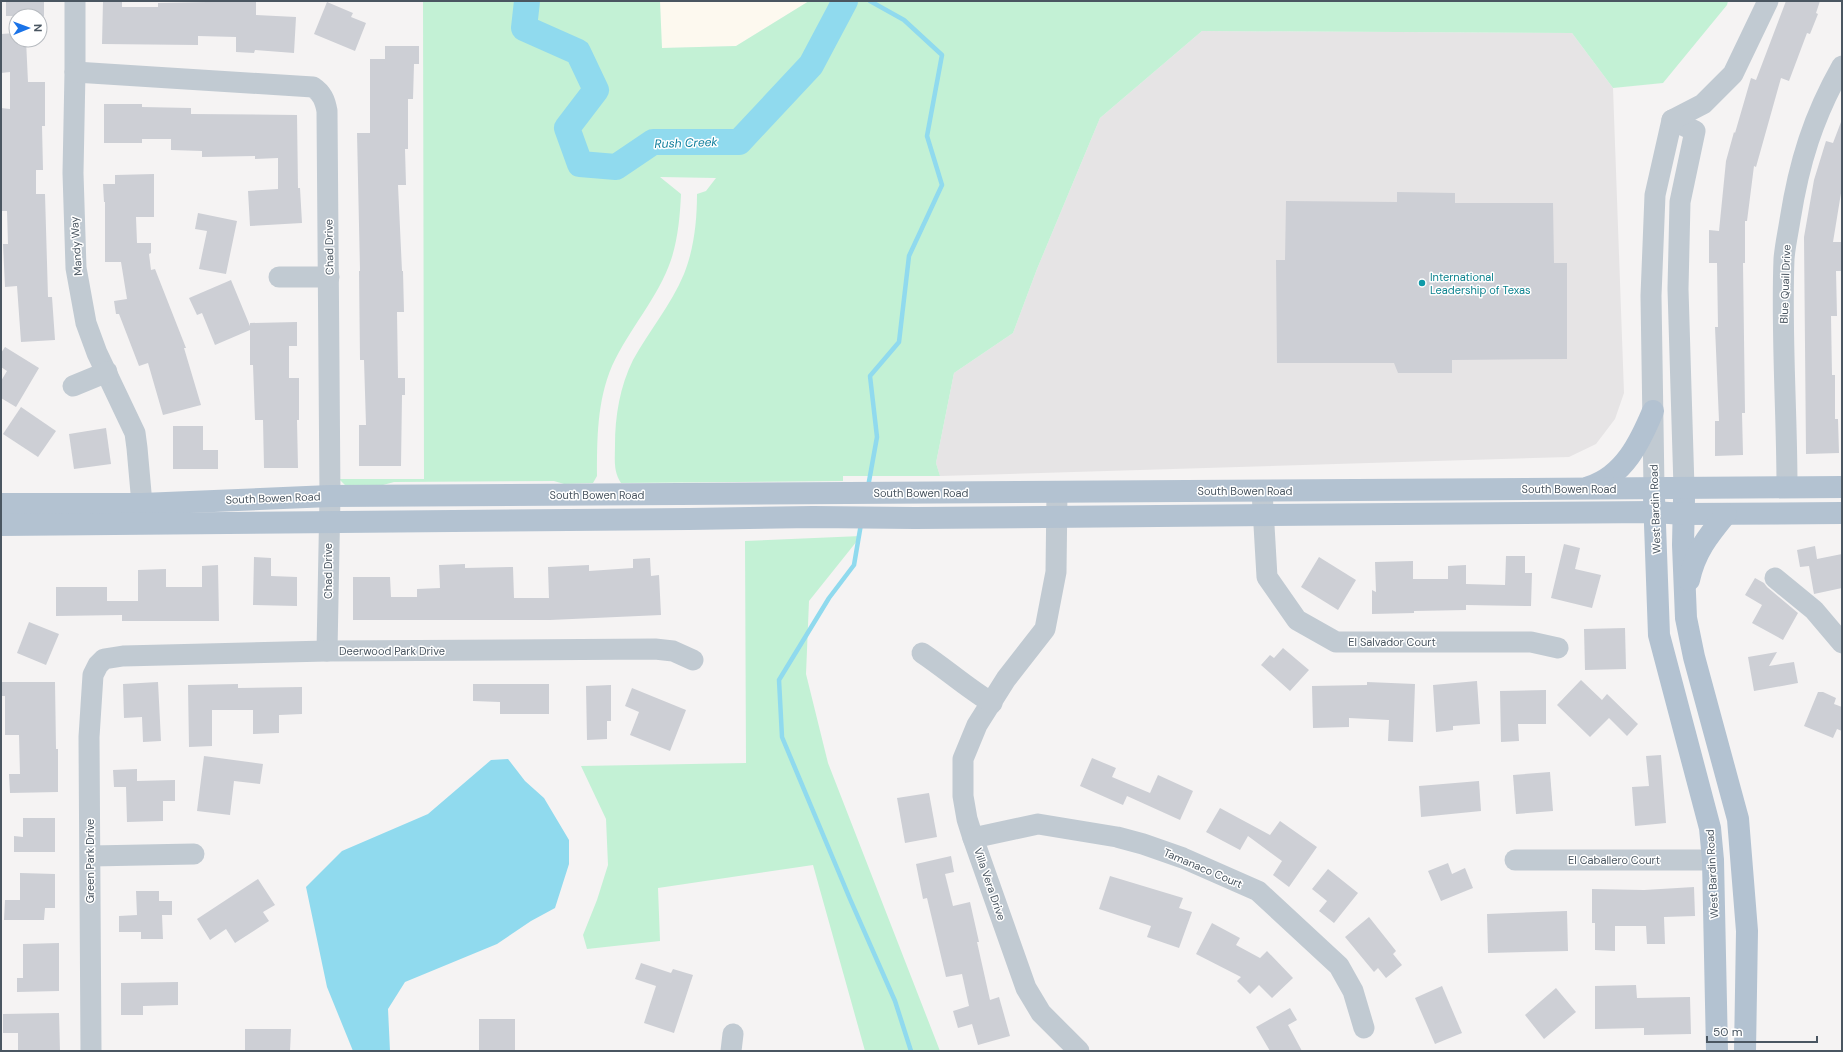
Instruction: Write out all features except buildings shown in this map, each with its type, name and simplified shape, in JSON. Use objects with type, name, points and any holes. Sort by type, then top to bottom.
[{"type":"main road","points":[[1585,489],[1597,485],[1613,474],[1631,456],[1642,437],[1653,411]]},
{"type":"main road","name":"South Bowen Road","points":[[1,504],[142,504],[330,496],[1842,487]]},
{"type":"main road","name":"West Bardin Road","points":[[1654,488],[1659,635],[1710,828],[1713,860],[1717,1051]]},
{"type":"main road","points":[[1684,488],[1683,545],[1686,618],[1694,657],[1738,819],[1747,931],[1745,1051]]},
{"type":"main road","name":"South Bowen Road","points":[[1,526],[681,520],[813,517],[915,518],[1654,512],[1684,514],[1842,513]]},
{"type":"main road","points":[[1685,600],[1690,574],[1700,548],[1726,514]]},
{"type":"street","name":"Mandy Way","points":[[75,1],[76,72],[73,172],[76,268],[86,323],[97,353],[134,433],[138,448],[142,504]]},
{"type":"street","points":[[1672,120],[1703,104],[1733,74],[1768,1]]},
{"type":"street","name":"Blue Quail Drive","points":[[1787,487],[1784,258],[1794,189],[1807,140],[1825,96],[1842,66]]},
{"type":"street","name":"Chad Drive","points":[[76,72],[313,86],[320,92],[327,110],[330,496],[328,522],[327,651]]},
{"type":"street","points":[[1672,120],[1695,132],[1680,202],[1678,289],[1684,488]]},
{"type":"street","name":"West Bardin Road","points":[[1654,488],[1651,296],[1655,195],[1672,120]]},
{"type":"street","points":[[279,277],[329,277]]},
{"type":"street","points":[[73,386],[107,372]]},
{"type":"street","name":"El Salvador Court","points":[[1262,491],[1267,577],[1297,620],[1336,642],[1531,642],[1558,648]]},
{"type":"street","name":"Villa Vera Drive","points":[[1057,492],[1056,572],[1045,629],[1006,679],[977,725],[963,759],[963,796],[967,819],[973,838],[1026,988],[1041,1013],[1079,1051]]},
{"type":"street","points":[[1775,578],[1814,610],[1842,643]]},
{"type":"street","name":"Deerwood Park Drive","points":[[95,671],[104,659],[123,656],[327,651],[656,649],[673,651],[693,660]]},
{"type":"street","points":[[922,653],[944,668],[976,694],[992,703]]},
{"type":"street","name":"Green Park Drive","points":[[91,1051],[91,856],[89,737],[93,675],[95,671]]},
{"type":"street","name":"Tamanaco Court","points":[[973,838],[1038,824],[1117,837],[1143,844],[1183,858],[1258,891],[1338,966],[1353,991],[1364,1028]]},
{"type":"street","points":[[91,856],[194,854]]},
{"type":"street","name":"El Caballero Court","points":[[1515,860],[1713,860]]},
{"type":"shaded area","points":[[660,1],[809,1],[736,46],[661,48]]},
{"type":"shaded area","points":[[1202,31],[1572,33],[1613,88],[1624,393],[1615,419],[1596,444],[1569,457],[940,476],[936,463],[954,373],[1013,333],[1037,269],[1100,118]]},
{"type":"green space","points":[[423,1],[660,1],[662,48],[736,46],[809,1],[1728,1],[1727,5],[1663,83],[1613,88],[1572,33],[1202,31],[1100,118],[1037,269],[1013,333],[954,373],[936,463],[940,476],[843,476],[843,481],[621,483],[618,478],[615,465],[615,434],[619,401],[628,370],[639,349],[679,285],[690,255],[694,235],[697,194],[706,191],[716,178],[660,177],[681,194],[677,236],[671,260],[659,287],[619,352],[607,379],[603,393],[599,420],[597,476],[593,483],[564,484],[554,481],[394,482],[383,485],[345,485],[339,479],[424,479]]},
{"type":"green space","points":[[861,536],[809,601],[806,674],[828,763],[940,1051],[865,1051],[813,865],[658,888],[660,941],[587,949],[583,935],[597,900],[608,865],[606,819],[581,766],[746,763],[745,541]]},
{"type":"water","points":[[508,759],[525,781],[544,798],[569,840],[569,864],[555,908],[531,921],[497,944],[405,982],[388,1009],[390,1051],[353,1051],[327,987],[306,887],[342,851],[428,814],[491,760]]},
{"type":"waterway","name":"Rush Creek","points":[[527,1],[524,28],[578,52],[596,90],[567,128],[580,164],[616,167],[653,142],[739,142],[811,65],[845,1]]},
{"type":"waterway","points":[[868,487],[877,437],[870,376],[899,342],[909,256],[942,185],[927,136],[942,55],[904,20],[870,1]]},
{"type":"waterway","points":[[861,524],[854,565],[829,598],[779,680],[782,737],[850,899],[895,1001],[911,1051]]},
{"type":"place","name":"International Leadership of Texas","points":[[1422,283]]}]
